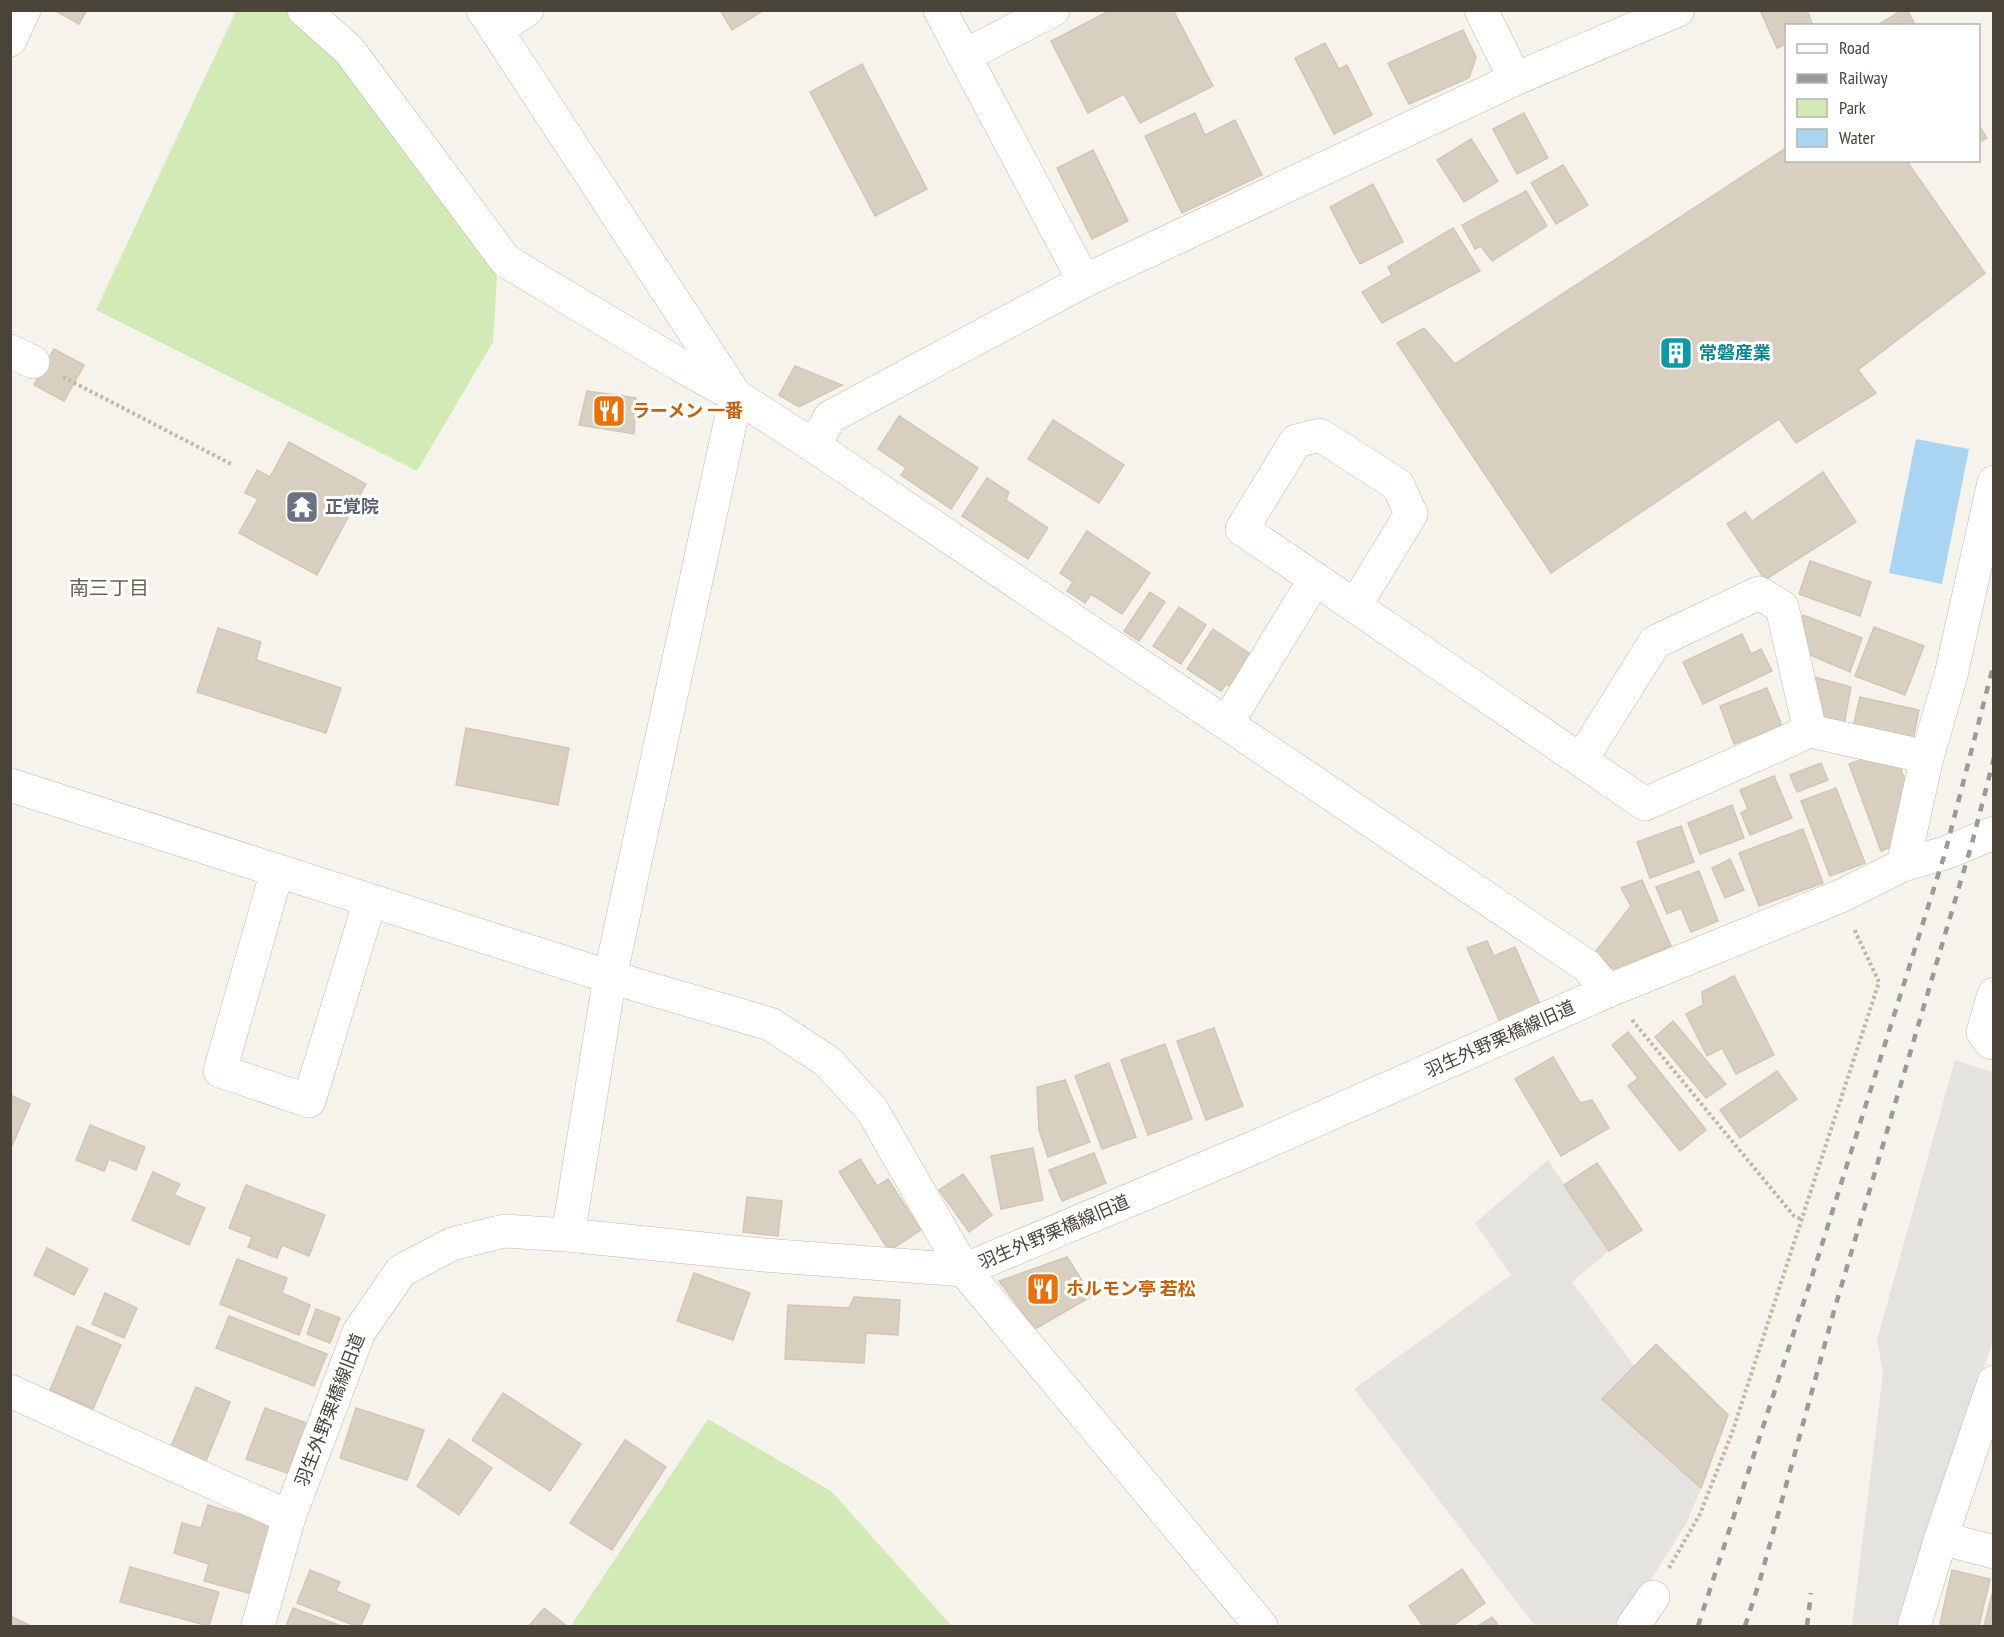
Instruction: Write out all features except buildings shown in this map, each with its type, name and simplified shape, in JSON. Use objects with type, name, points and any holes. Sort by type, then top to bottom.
[{"type":"street","points":[[10,40],[24,10]]},
{"type":"street","points":[[304,10],[349,50],[506,261],[736,396],[814,446],[1587,966],[1618,1003]]},
{"type":"street","points":[[527,10],[490,20],[736,396],[610,978],[567,1235]]},
{"type":"street","points":[[940,10],[1084,281]]},
{"type":"street","points":[[964,56],[1053,10]]},
{"type":"street","points":[[1481,10],[1515,80]]},
{"type":"street","points":[[814,446],[830,417],[1084,281],[1515,80],[1678,10]]},
{"type":"street","points":[[1355,606],[1411,514],[1398,485],[1320,435],[1296,441],[1242,529],[1645,804],[1810,731],[1928,757]]},
{"type":"street","points":[[1903,865],[1928,757],[1951,675],[1994,482]]},
{"type":"street","points":[[1227,723],[1315,579]]},
{"type":"street","points":[[1581,760],[1655,642],[1759,593],[1782,607],[1810,731]]},
{"type":"street","points":[[10,785],[610,978],[770,1024],[827,1061],[872,1110],[964,1270],[1261,1626]]},
{"type":"street","name":"羽生外野栗橋線旧道","points":[[258,1626],[289,1517],[359,1332],[401,1271],[452,1244],[504,1231],[567,1235],[764,1256],[964,1270],[1242,1152],[1618,1003],[1903,865],[1945,853],[1994,833]]},
{"type":"street","points":[[278,871],[220,1071],[309,1101],[370,901]]},
{"type":"street","points":[[1994,994],[1983,1032],[1990,1042],[1994,1043]]},
{"type":"street","points":[[1914,1626],[1994,1382]]},
{"type":"street","points":[[10,1391],[289,1517]]},
{"type":"street","points":[[1941,1538],[1994,1552]]},
{"type":"street","points":[[1633,1626],[1653,1597]]},
{"type":"path","points":[[22,357],[232,465]]},
{"type":"path","points":[[1653,1597],[1700,1514],[1732,1433],[1880,982],[1850,920]]},
{"type":"path","points":[[1618,1003],[1794,1216],[1803,1220]]},
{"type":"green space","points":[[236,11],[289,11],[339,58],[497,277],[493,342],[417,471],[96,310]]},
{"type":"green space","points":[[708,1419],[831,1491],[952,1626],[574,1626],[572,1624]]},
{"type":"shaded area","points":[[1955,1060],[1993,1072],[1993,1340],[1928,1542],[1904,1626],[1852,1626],[1883,1373],[1877,1340]]},
{"type":"shaded area","points":[[1548,1160],[1609,1251],[1572,1282],[1635,1367],[1602,1399],[1701,1488],[1687,1522],[1622,1626],[1535,1626],[1354,1389],[1511,1275],[1475,1223]]},
{"type":"water","points":[[1916,439],[1969,449],[1942,584],[1889,573]]},
{"type":"railway","points":[[1698,1626],[1808,1289],[1945,853],[1994,663]]},
{"type":"railway","points":[[1745,1626],[1760,1580],[1834,1311],[1972,843],[1994,758]]},
{"type":"railway","points":[[1807,1626],[1811,1593]]},
{"type":"place","name":"常磐産業","points":[[1676,353]]},
{"type":"place","name":"ラーメン 一番","points":[[609,411]]},
{"type":"place","name":"正覚院","points":[[302,507]]},
{"type":"place","name":"ホルモン亭 若松","points":[[1043,1289]]},
{"type":"district","name":"南三丁目","points":[[109,588]]}]
